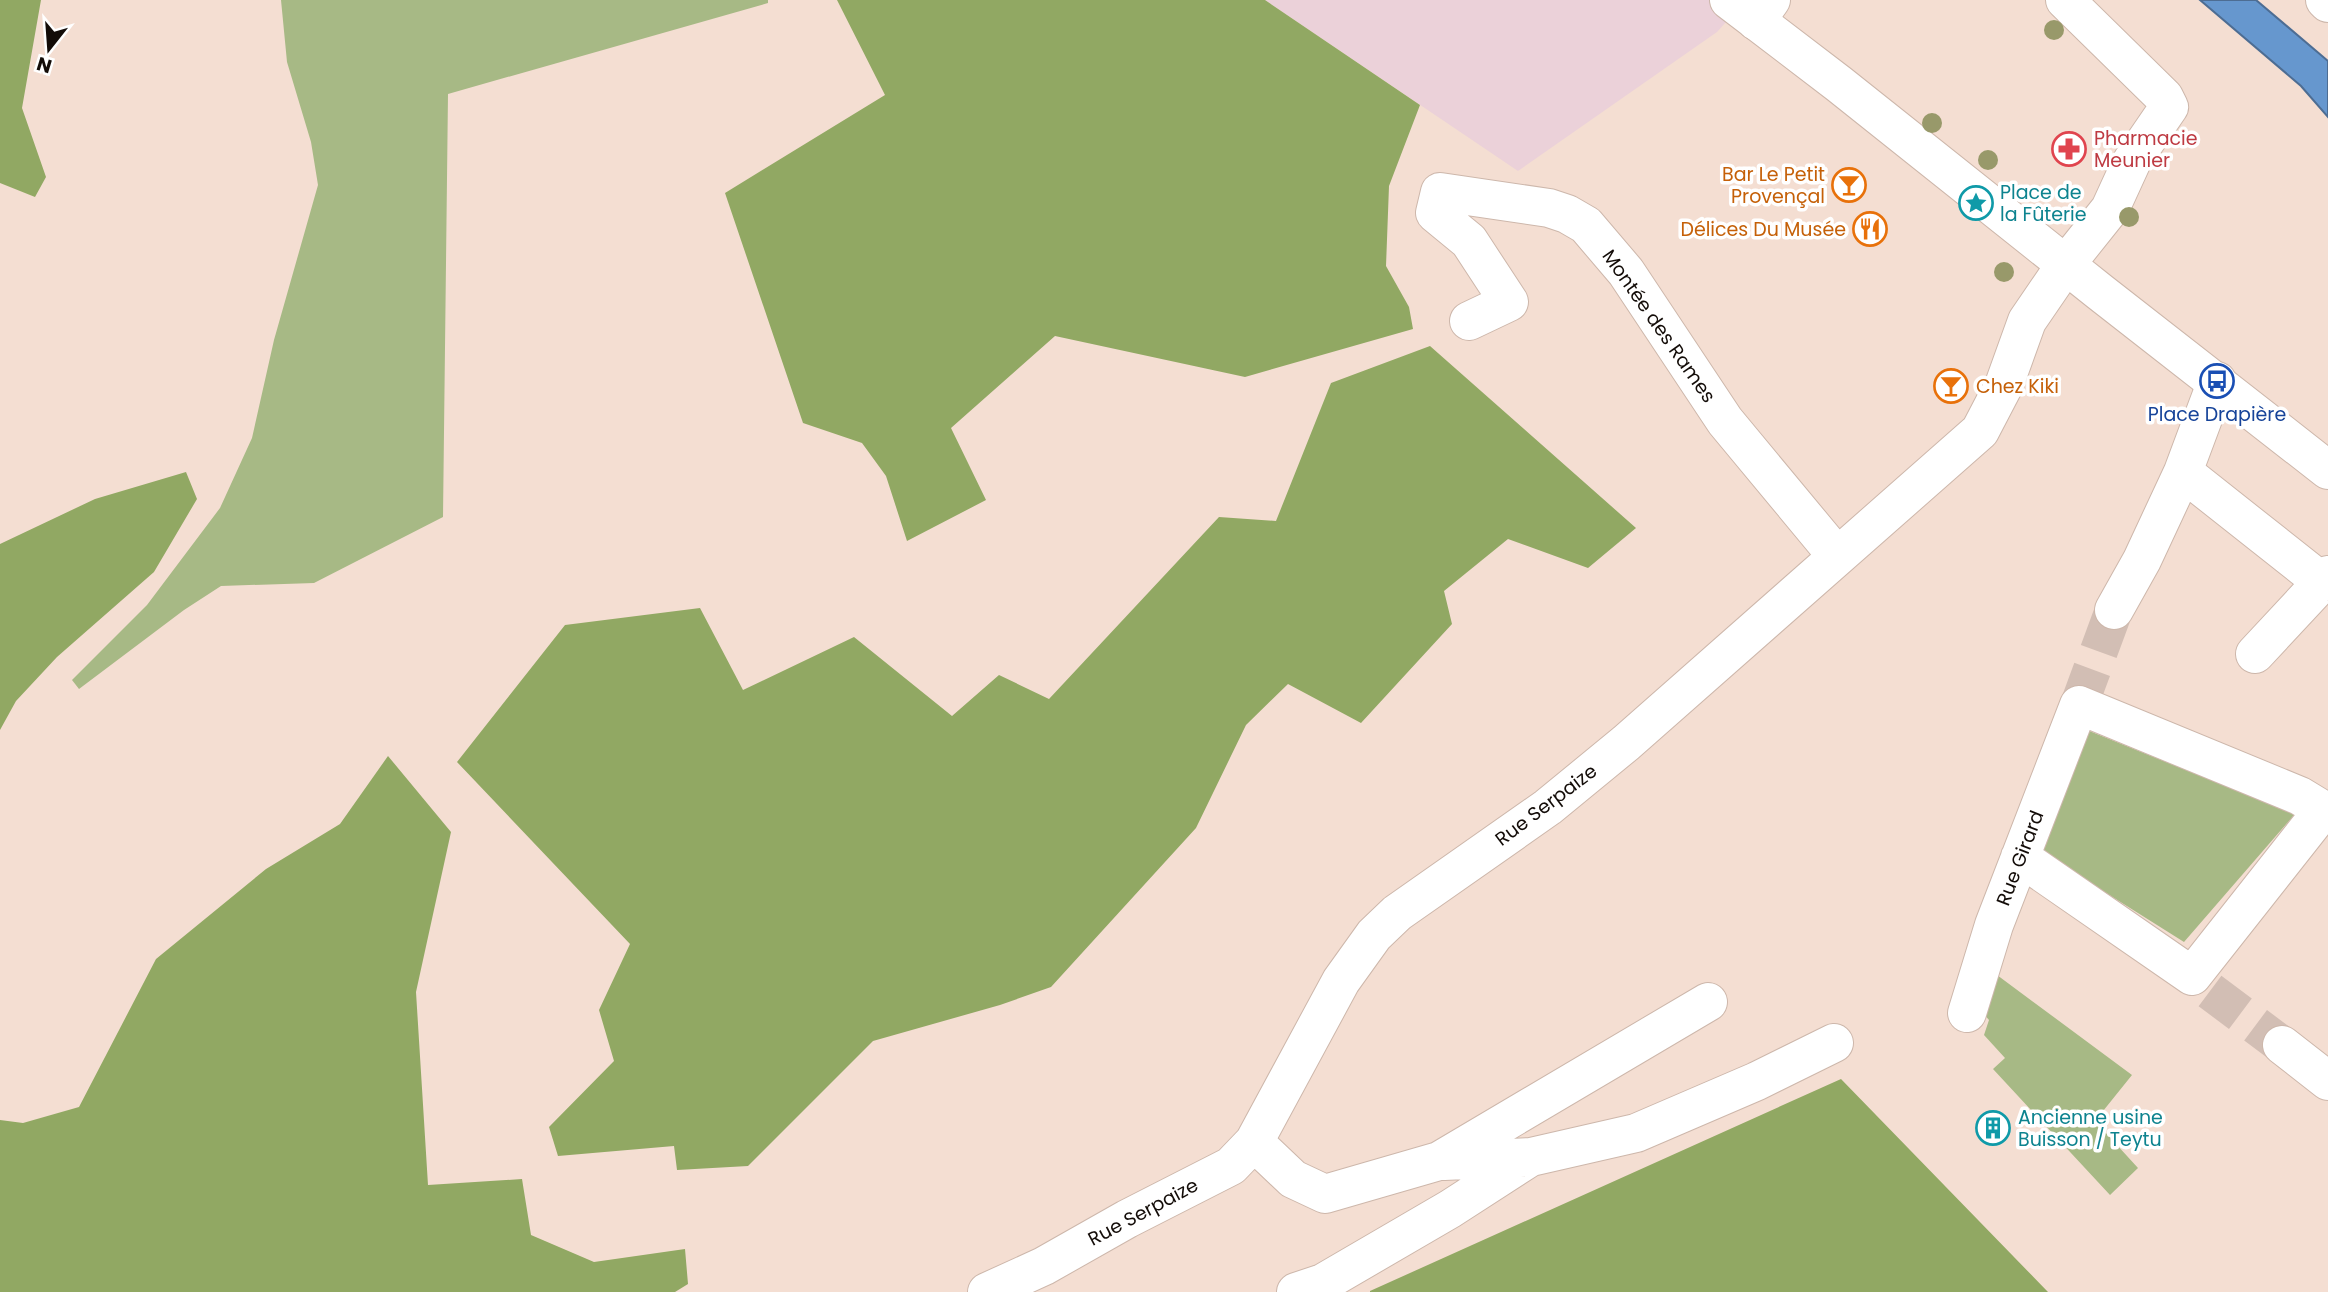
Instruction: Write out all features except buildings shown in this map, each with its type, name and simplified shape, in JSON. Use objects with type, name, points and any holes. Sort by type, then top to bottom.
[{"type":"street","name":"Rue Serpaize","points":[[987,1292],[1044,1266],[1127,1219],[1231,1166],[1254,1142],[1341,981],[1374,935],[1397,913],[1548,807],[1657,716],[1980,431],[2004,385],[2027,321],[2066,264],[2110,209],[2132,161],[2169,107],[2164,97],[2065,0]]},
{"type":"street","points":[[1752,7],[1839,84],[2328,470]]},
{"type":"street","name":"Montée des Rames","points":[[1469,321],[1509,302],[1469,241],[1435,213],[1440,192],[1549,208],[1586,225],[1626,272],[1724,421],[1837,556]]},
{"type":"street","points":[[2114,610],[2142,560],[2183,472],[2217,381]]},
{"type":"street","points":[[2183,472],[2325,578],[2255,654]]},
{"type":"street","name":"Rue Girard","points":[[1967,1013],[1994,925],[2079,705],[2300,796],[2325,810]]},
{"type":"street","points":[[2020,857],[2201,983],[2325,810]]},
{"type":"street","points":[[1439,1161],[1708,1002]]},
{"type":"street","points":[[1254,1142],[1293,1179],[1325,1194],[1439,1161],[1531,1157],[1636,1133],[1757,1082],[1834,1043]]},
{"type":"street","points":[[2282,1045],[2328,1081]]},
{"type":"street","points":[[1296,1292],[1323,1283],[1450,1209],[1531,1157]]},
{"type":"shaded area","points":[[1265,0],[1746,0],[1717,32],[1518,171]]},
{"type":"green space","points":[[0,0],[41,0],[22,108],[46,177],[35,197],[0,183]]},
{"type":"green space","points":[[281,0],[768,0],[768,3],[448,94],[443,517],[314,583],[221,586],[184,610],[79,689],[72,680],[147,605],[220,508],[252,438],[274,340],[318,185],[311,142],[287,62]]},
{"type":"green space","points":[[837,0],[1265,0],[1420,105],[1389,186],[1386,266],[1409,307],[1413,329],[1245,377],[1055,336],[951,428],[986,500],[907,541],[886,476],[862,443],[803,423],[725,193],[885,95]]},
{"type":"green space","points":[[1430,346],[1636,528],[1588,568],[1508,539],[1444,591],[1452,624],[1361,723],[1288,684],[1246,725],[1196,828],[1051,987],[1000,1005],[873,1041],[748,1166],[677,1170],[674,1146],[558,1156],[549,1127],[614,1061],[599,1010],[630,944],[457,762],[565,625],[700,608],[743,690],[854,637],[952,716],[999,675],[1049,699],[1219,517],[1276,521],[1331,383]]},
{"type":"green space","points":[[186,472],[197,499],[154,572],[57,657],[16,701],[0,730],[0,544],[95,499]]},
{"type":"green space","points":[[2082,728],[2295,814],[2184,942],[2041,852]]},
{"type":"green space","points":[[388,756],[451,832],[416,992],[428,1185],[522,1179],[531,1235],[594,1262],[685,1249],[688,1284],[675,1292],[0,1292],[0,1120],[23,1123],[79,1107],[156,959],[266,869],[340,824]]},
{"type":"green space","points":[[1997,975],[2132,1075],[2095,1121],[2138,1168],[2110,1195],[1993,1069],[2005,1058],[1984,1035],[1989,1020],[1974,1003]]},
{"type":"green space","points":[[1841,1079],[2048,1292],[1370,1292],[1370,1291]]},
{"type":"water","points":[[2200,0],[2256,0],[2328,61],[2328,117],[2301,86]]},
{"type":"tunnel","points":[[2079,705],[2114,610]]},
{"type":"tunnel","points":[[2210,991],[2282,1045]]},
{"type":"place","name":"Pharmacie Meunier","points":[[2069,149]]},
{"type":"place","name":"Bar Le Petit Provençal","points":[[1849,185]]},
{"type":"place","name":"Place de la Fûterie","points":[[1976,203]]},
{"type":"place","name":"Délices Du Musée","points":[[1870,229]]},
{"type":"place","name":"Place Drapière","points":[[2217,381]]},
{"type":"place","name":"Chez Kiki","points":[[1951,386]]},
{"type":"place","name":"Ancienne usine Buisson / Teytu","points":[[1993,1128]]}]
